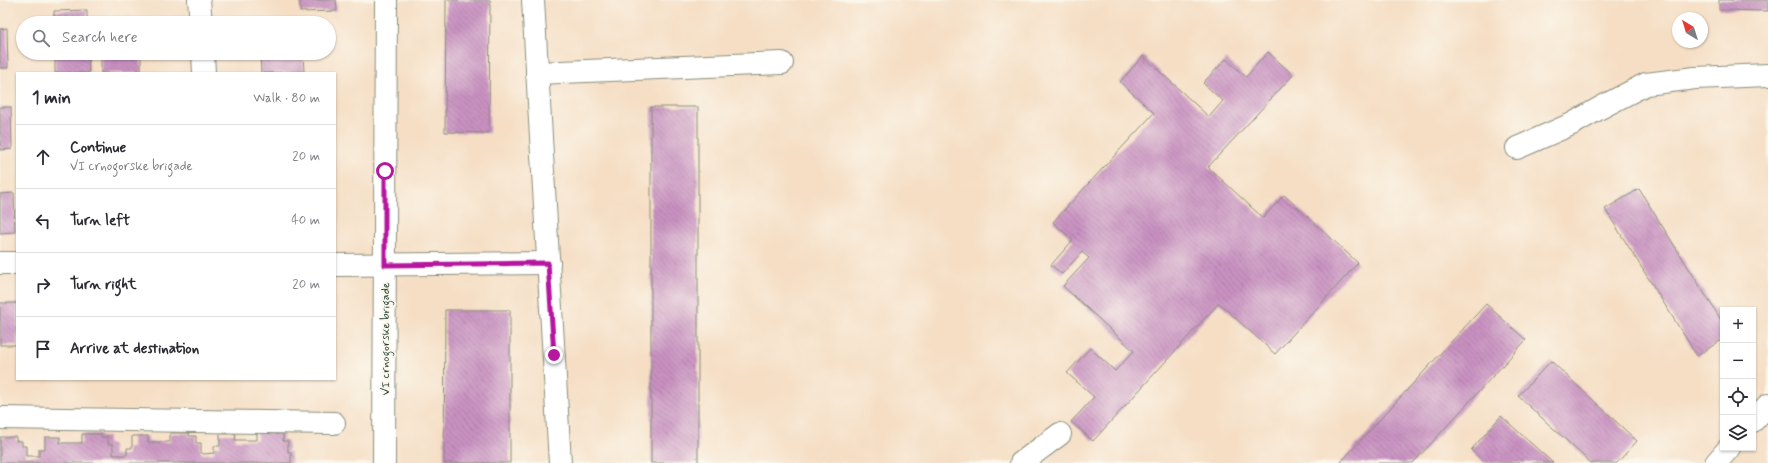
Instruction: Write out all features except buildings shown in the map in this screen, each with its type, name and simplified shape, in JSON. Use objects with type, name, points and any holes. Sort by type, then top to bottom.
[{"type":"street","points":[[199,0],[200,16]]},
{"type":"street","name":"VI crnogorske brigade","points":[[384,463],[386,0]]},
{"type":"street","points":[[533,0],[560,463]]},
{"type":"street","points":[[203,60],[204,72]]},
{"type":"street","points":[[537,73],[782,63]]},
{"type":"street","points":[[1517,148],[1572,124],[1646,84],[1694,78],[1768,75]]},
{"type":"street","points":[[0,263],[16,263]]},
{"type":"street","points":[[336,264],[385,265],[548,263]]},
{"type":"street","points":[[1756,419],[1768,405]]},
{"type":"street","points":[[0,418],[334,423]]},
{"type":"street","points":[[1021,463],[1060,434]]},
{"type":"street","points":[[1716,463],[1726,451]]},
{"type":"route","points":[[385,171],[385,265],[548,263],[554,355]]}]
